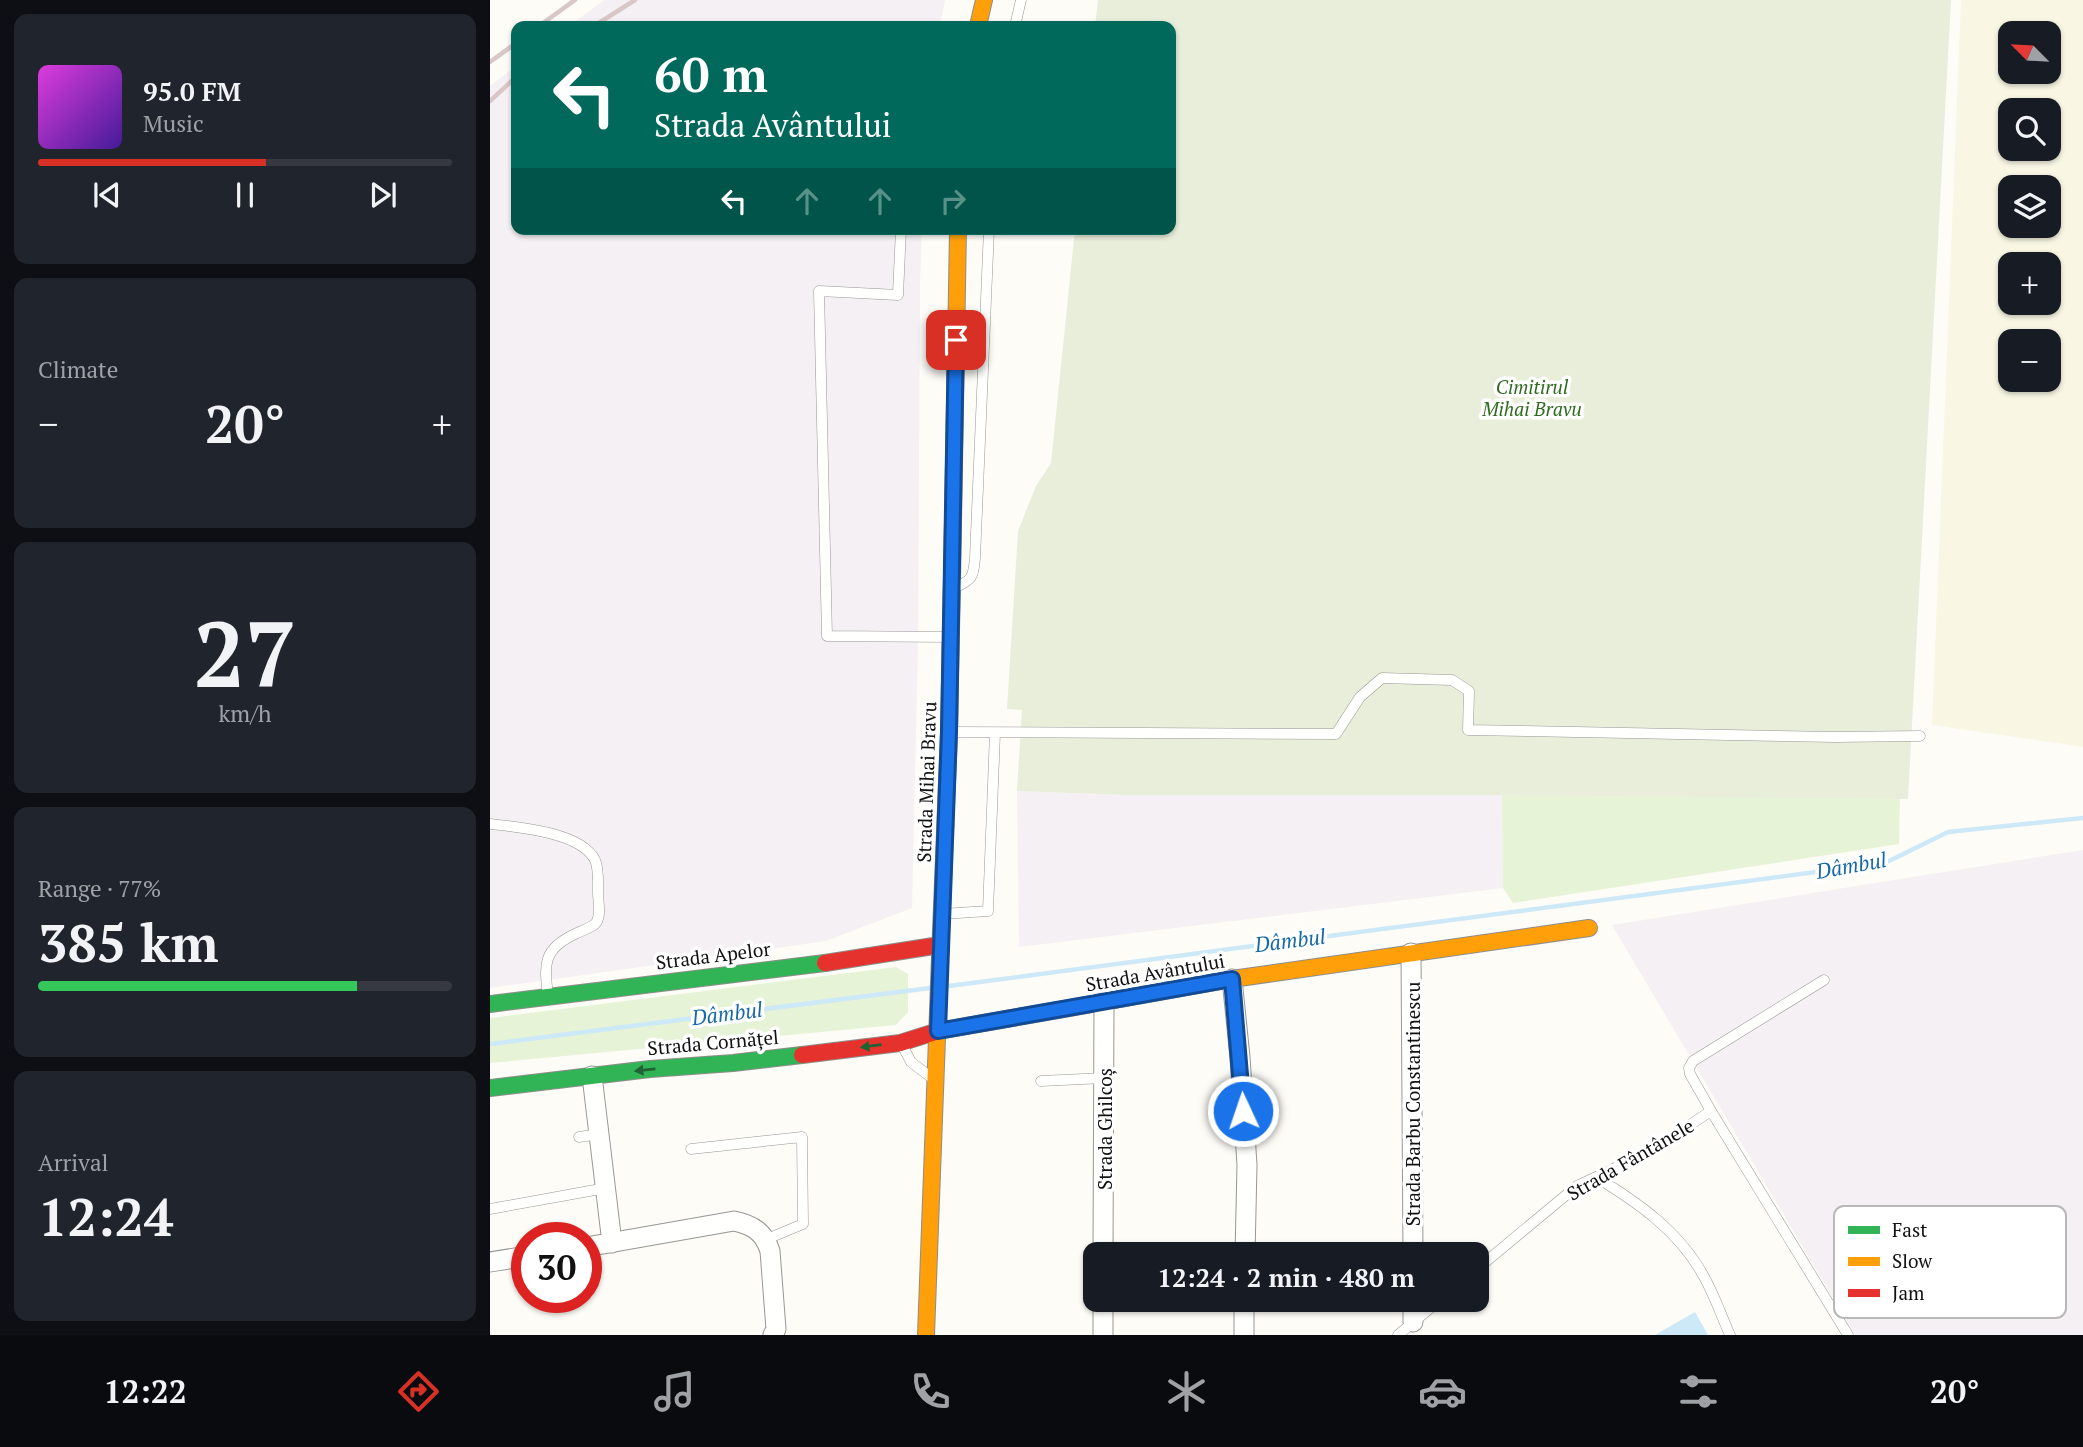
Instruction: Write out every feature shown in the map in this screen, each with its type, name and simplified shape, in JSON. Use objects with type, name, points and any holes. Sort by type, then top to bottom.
[{"type":"street","points":[[979,21],[984,0]]},
{"type":"street","name":"Strada Mihai Bravu","points":[[926,1335],[949,732],[957,235]]},
{"type":"street","name":"Strada Avântului","points":[[938,1023],[1104,1002],[1232,979],[1589,928]]},
{"type":"street","name":"Strada Apelor","points":[[490,1004],[940,946]]},
{"type":"street","name":"Strada Barbu Constantinescu","points":[[1411,953],[1413,1242]]},
{"type":"street","points":[[1232,979],[1247,1165],[1245,1242]]},
{"type":"street","name":"Strada Ghilcoș","points":[[1103,1242],[1104,1002]]},
{"type":"street","name":"Strada Cornățel","points":[[490,1088],[900,1043],[938,1023]]},
{"type":"street","points":[[592,1076],[612,1243]]},
{"type":"street","points":[[602,1245],[734,1221],[747,1224],[760,1231],[767,1239],[771,1251],[776,1329],[773,1335]]},
{"type":"street","points":[[490,1262],[511,1259]]},
{"type":"street","points":[[1102,1335],[1103,1312]]},
{"type":"street","points":[[1244,1312],[1244,1335]]},
{"type":"street","points":[[1413,1312],[1413,1322]]},
{"type":"lane","points":[[1016,21],[1021,0]]},
{"type":"lane","points":[[901,235],[898,295],[819,290],[827,636],[950,637]]},
{"type":"lane","points":[[951,589],[969,582],[973,575],[975,558],[989,235]]},
{"type":"lane","points":[[949,732],[1336,734],[1360,697],[1382,678],[1452,680],[1469,691],[1468,730],[1835,737],[1920,736]]},
{"type":"lane","points":[[942,914],[988,911],[995,733]]},
{"type":"lane","points":[[490,824],[522,827],[556,835],[579,845],[594,859],[598,878],[599,916],[595,924],[565,939],[551,951],[545,968],[548,996]]},
{"type":"lane","points":[[1711,1111],[1690,1074],[1693,1061],[1824,979]]},
{"type":"lane","points":[[900,1043],[911,1062],[936,1081]]},
{"type":"lane","points":[[1041,1081],[1104,1078]]},
{"type":"lane","name":"Strada Fântânele","points":[[1489,1259],[1577,1186],[1647,1153],[1711,1111],[1834,1312]]},
{"type":"lane","points":[[579,1137],[599,1135]]},
{"type":"lane","points":[[691,1149],[802,1137],[803,1224],[767,1239]]},
{"type":"lane","points":[[1596,1177],[1636,1202],[1670,1231],[1702,1273],[1730,1335]]},
{"type":"lane","points":[[490,1209],[606,1188]]},
{"type":"lane","points":[[1398,1335],[1425,1312]]},
{"type":"lane","name":"Strada Fântânele","points":[[1838,1318],[1848,1335]]},
{"type":"shaded area","points":[[604,0],[945,0],[941,21],[576,21]]},
{"type":"shaded area","points":[[1961,0],[2083,0],[2083,747],[1932,725]]},
{"type":"shaded area","points":[[511,70],[511,235],[922,235],[918,646],[912,908],[826,941],[490,988],[490,86]]},
{"type":"shaded area","points":[[1017,791],[1124,795],[1503,795],[1503,888],[1019,947]]},
{"type":"shaded area","points":[[2083,850],[2083,1335],[1855,1335],[1845,1318],[2066,1318],[2066,1206],[1834,1206],[1834,1300],[1612,925]]},
{"type":"green space","name":"Cimitirul Mihai Bravu","points":[[1098,0],[1951,0],[1908,799],[1124,795],[1017,791],[1022,710],[1007,709],[1018,531],[1036,486],[1051,463],[1074,235],[1176,235],[1176,21],[1096,21]]},
{"type":"green space","points":[[1125,744],[1901,751],[1899,844],[1513,903],[1503,888],[1502,795],[1124,795]]},
{"type":"green space","points":[[896,967],[908,974],[908,1012],[896,1025],[490,1063],[490,1018]]},
{"type":"water","points":[[1695,1312],[1708,1335],[1655,1335]]},
{"type":"waterway","name":"Dâmbul","points":[[949,986],[1885,863],[1948,832],[2083,818]]},
{"type":"waterway","name":"Dâmbul","points":[[490,1044],[930,988]]},
{"type":"railway","points":[[546,21],[575,0]]},
{"type":"railway","points":[[602,21],[635,0]]},
{"type":"railway","points":[[490,62],[511,47]]},
{"type":"railway","points":[[490,101],[511,82]]},
{"type":"traffic: fast","points":[[940,957],[952,580]]},
{"type":"traffic: fast","points":[[490,1004],[825,963]]},
{"type":"traffic: fast","points":[[490,1088],[802,1055]]},
{"type":"traffic: slow","points":[[979,21],[984,0]]},
{"type":"traffic: slow","points":[[952,580],[958,235]]},
{"type":"traffic: slow","points":[[1098,1003],[1232,979],[1589,928]]},
{"type":"traffic: slow","points":[[926,1335],[940,957]]},
{"type":"traffic: jam","points":[[825,963],[940,945]]},
{"type":"traffic: jam","points":[[802,1055],[900,1043],[938,1031],[1098,1003]]},
{"type":"route","points":[[956,340],[949,732],[938,1031],[1232,979],[1243,1111]]}]
